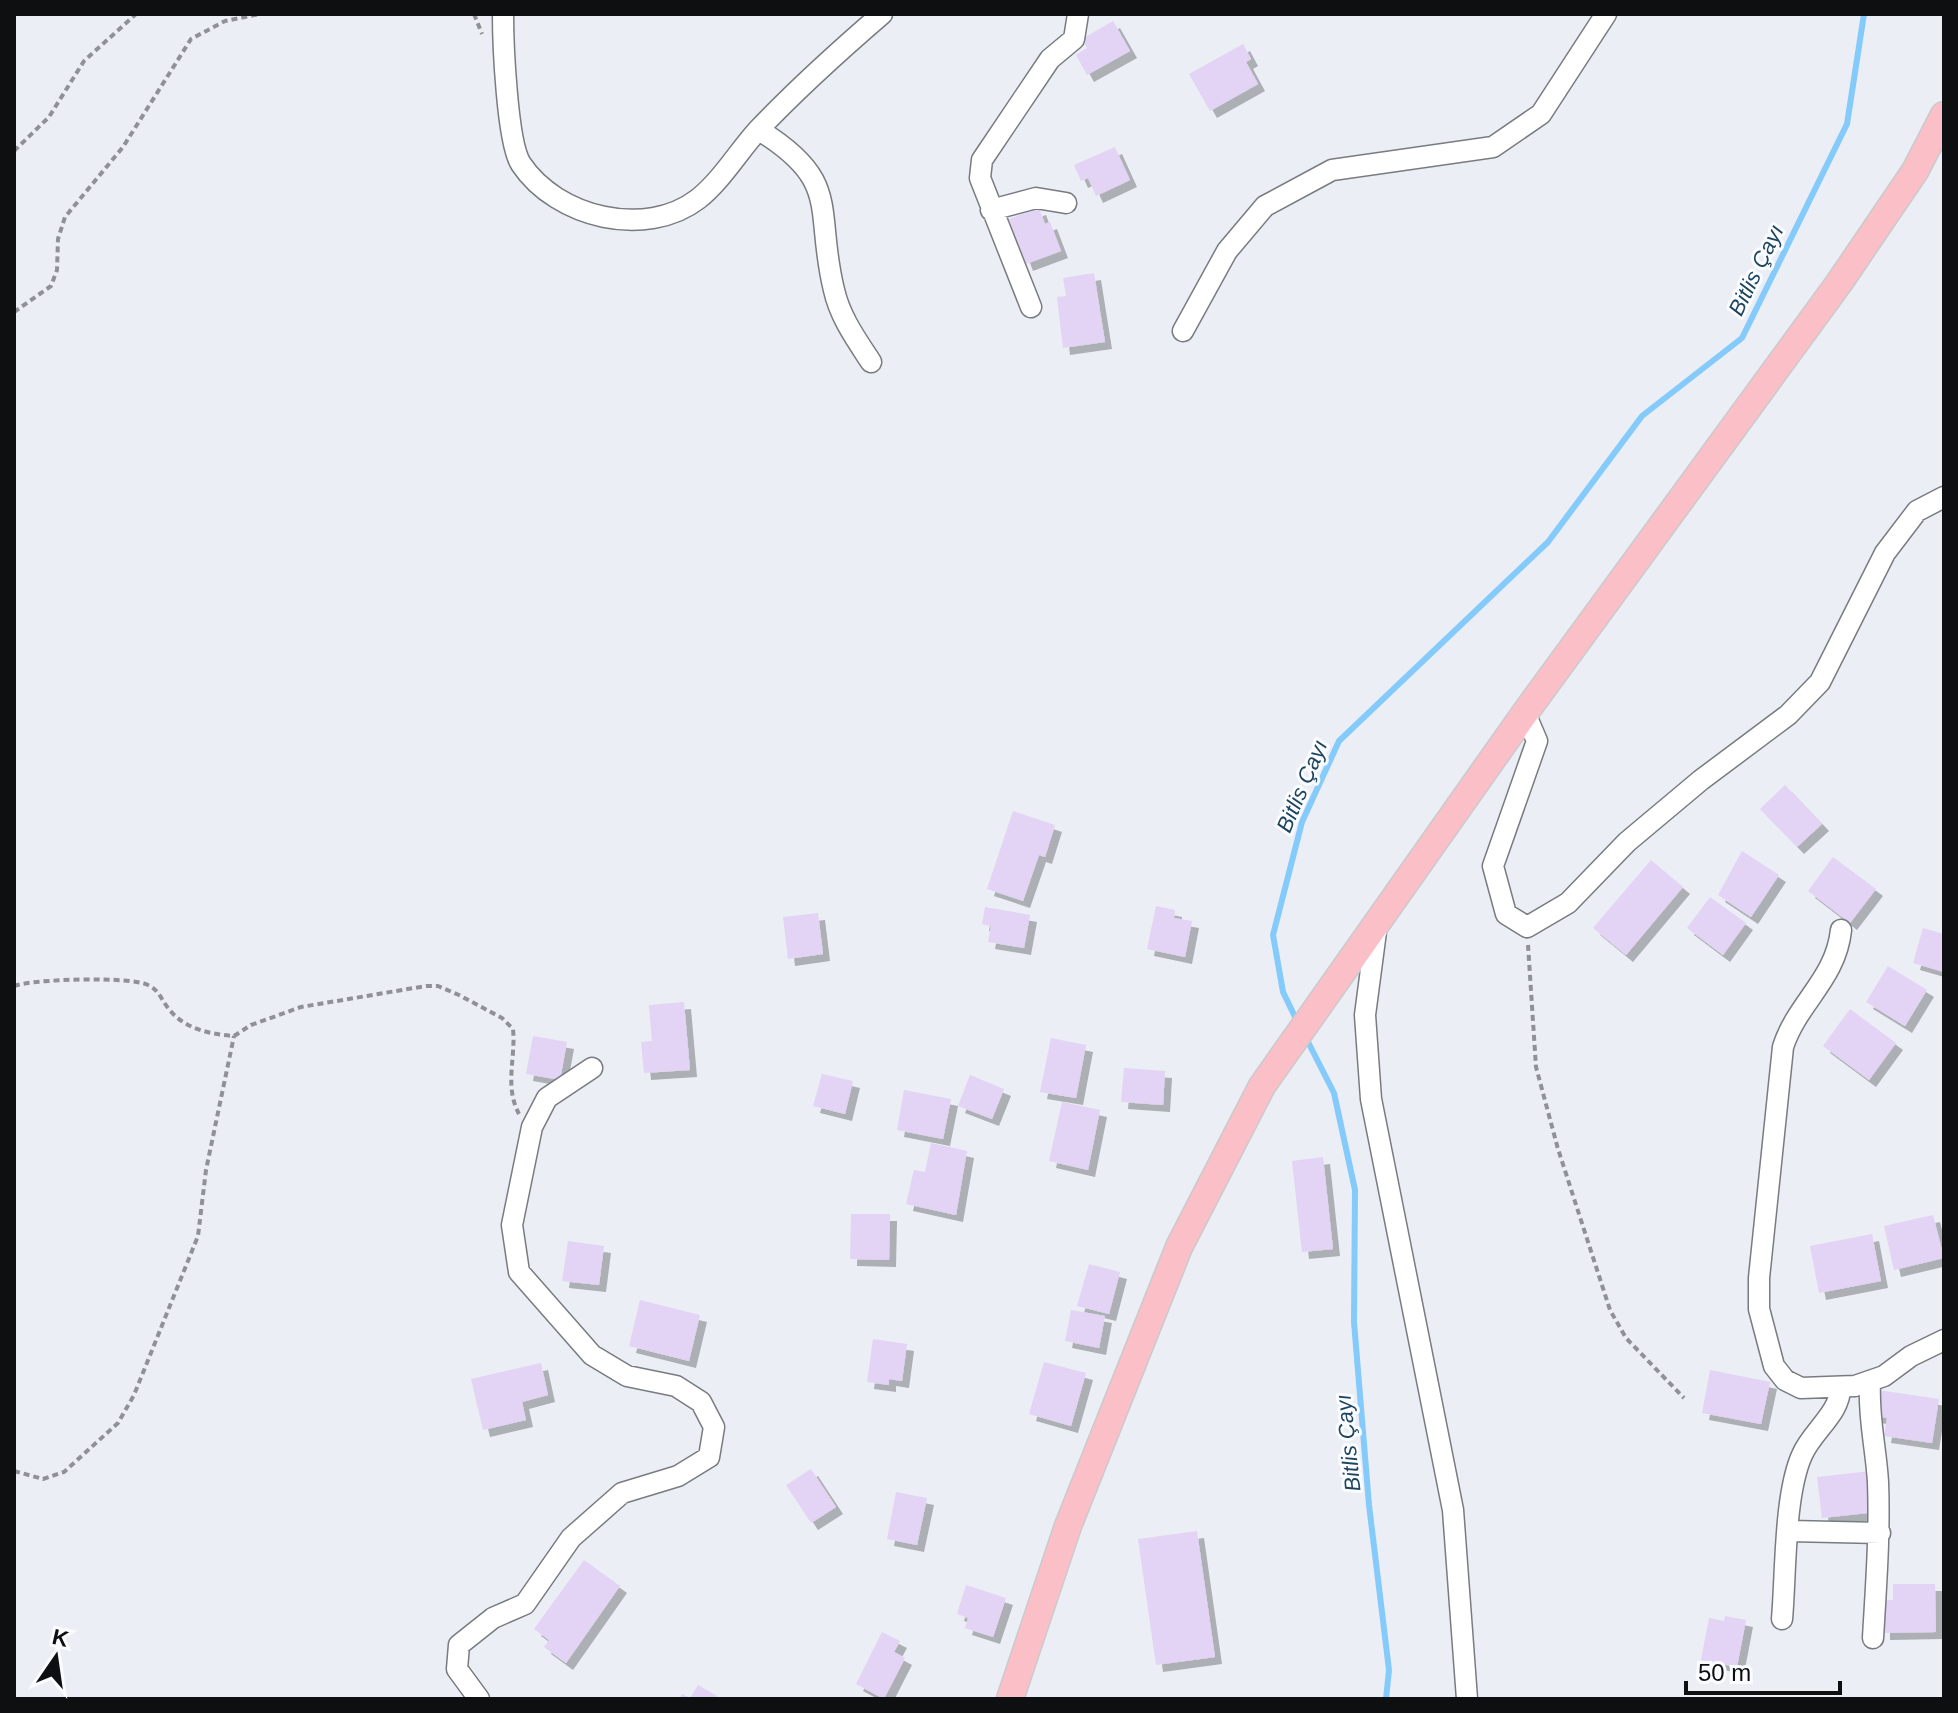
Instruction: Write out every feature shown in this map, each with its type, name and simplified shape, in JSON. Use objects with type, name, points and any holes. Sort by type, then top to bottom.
[{"type":"main road","points":[[1010,1699],[1068,1526],[1179,1247],[1262,1086],[1525,713],[1839,283],[1915,171],[1944,115]]},
{"type":"street","points":[[503,14],[504,75],[519,162],[566,204],[619,219],[665,217],[700,198],[759,130],[882,14]]},
{"type":"street","points":[[1031,307],[980,178],[982,160],[1050,59],[1074,39],[1078,14]]},
{"type":"street","points":[[1183,331],[1227,251],[1265,206],[1332,170],[1493,147],[1541,114],[1606,14]]},
{"type":"street","points":[[759,130],[792,151],[813,178],[823,209],[838,304],[871,362]]},
{"type":"street","points":[[991,210],[1036,198],[1066,203]]},
{"type":"street","points":[[1525,713],[1537,741],[1493,866],[1506,914],[1527,927],[1568,903],[1638,833],[1788,715],[1820,682],[1885,553],[1917,511],[1944,497]]},
{"type":"street","points":[[1377,924],[1365,1015],[1371,1099],[1453,1510],[1467,1699]]},
{"type":"street","points":[[1841,930],[1834,965],[1791,1023],[1783,1047],[1759,1309],[1774,1366],[1785,1380],[1801,1388],[1870,1383],[1944,1340]]},
{"type":"street","points":[[479,1699],[457,1669],[459,1645],[493,1618],[525,1604],[571,1538],[622,1493],[678,1476],[709,1457],[714,1427],[701,1402],[676,1386],[627,1376],[592,1355],[519,1272],[512,1225],[532,1127],[547,1098],[592,1068]]},
{"type":"street","points":[[1870,1383],[1868,1410],[1877,1477],[1880,1533],[1873,1638]]},
{"type":"street","points":[[1782,1619],[1794,1480],[1801,1455],[1837,1406],[1840,1387]]},
{"type":"street","points":[[1790,1531],[1880,1533]]},
{"type":"path","points":[[14,151],[49,117],[84,61],[136,14]]},
{"type":"path","points":[[14,312],[51,286],[57,270],[58,239],[65,217],[123,147],[191,39],[225,21],[260,14]]},
{"type":"path","points":[[278,14],[303,17],[321,14]]},
{"type":"path","points":[[1527,927],[1536,1067],[1558,1149],[1610,1310],[1626,1338],[1684,1398]]},
{"type":"path","points":[[14,986],[48,980],[139,981],[160,994],[168,1008],[188,1024],[207,1032],[234,1036],[251,1025],[301,1007],[438,986],[502,1018],[513,1029],[510,1063],[513,1098],[519,1115],[532,1127]]},
{"type":"path","points":[[14,1471],[43,1479],[64,1472],[118,1423],[134,1395],[198,1236],[206,1170],[234,1036]]},
{"type":"building","points":[[1113,21],[1130,51],[1087,75],[1076,55],[1087,48],[1082,39]]},
{"type":"building","points":[[1243,44],[1251,59],[1246,62],[1258,84],[1210,111],[1189,74]]},
{"type":"building","points":[[1115,147],[1130,180],[1096,196],[1088,178],[1081,181],[1074,165]]},
{"type":"building","points":[[1039,208],[1045,224],[1050,222],[1061,251],[1026,264],[1009,219]]},
{"type":"building","points":[[1094,273],[1105,342],[1063,348],[1057,297],[1066,296],[1063,278]]},
{"type":"building","points":[[1785,785],[1822,824],[1797,847],[1760,809]]},
{"type":"building","points":[[1013,811],[1055,825],[1045,857],[1039,855],[1023,901],[987,889]]},
{"type":"building","points":[[1742,851],[1779,875],[1751,917],[1718,895]]},
{"type":"building","points":[[1833,857],[1876,889],[1850,923],[1808,891]]},
{"type":"building","points":[[1651,860],[1683,887],[1626,955],[1593,928]]},
{"type":"building","points":[[1710,897],[1746,923],[1723,955],[1687,928]]},
{"type":"building","points":[[1156,906],[1175,910],[1174,918],[1192,921],[1185,957],[1147,949]]},
{"type":"building","points":[[985,907],[1030,915],[1024,948],[988,942],[991,926],[982,924]]},
{"type":"building","points":[[818,913],[823,954],[788,959],[783,917]]},
{"type":"building","points":[[1923,928],[1944,934],[1944,972],[1913,963]]},
{"type":"building","points":[[1888,966],[1927,990],[1905,1026],[1866,1002]]},
{"type":"building","points":[[684,1002],[690,1070],[644,1073],[641,1042],[652,1041],[649,1005]]},
{"type":"building","points":[[1850,1009],[1896,1043],[1869,1080],[1823,1046]]},
{"type":"building","points":[[533,1036],[567,1042],[560,1080],[526,1074]]},
{"type":"building","points":[[1051,1038],[1086,1045],[1076,1098],[1040,1092]]},
{"type":"building","points":[[1124,1068],[1165,1071],[1163,1105],[1121,1102]]},
{"type":"building","points":[[822,1074],[853,1081],[845,1114],[813,1106]]},
{"type":"building","points":[[970,1075],[1004,1089],[992,1119],[958,1106]]},
{"type":"building","points":[[904,1090],[951,1099],[943,1139],[897,1130]]},
{"type":"building","points":[[1062,1102],[1100,1110],[1088,1170],[1049,1161]]},
{"type":"building","points":[[931,1143],[967,1151],[956,1215],[906,1204],[914,1170],[925,1172]]},
{"type":"building","points":[[1323,1157],[1333,1249],[1302,1252],[1292,1161]]},
{"type":"building","points":[[851,1214],[890,1214],[889,1260],[850,1259]]},
{"type":"building","points":[[1933,1215],[1944,1258],[1894,1270],[1884,1226]]},
{"type":"building","points":[[1872,1234],[1881,1281],[1819,1293],[1810,1246]]},
{"type":"building","points":[[568,1241],[604,1246],[599,1285],[562,1281]]},
{"type":"building","points":[[1089,1264],[1120,1272],[1109,1314],[1077,1306]]},
{"type":"building","points":[[640,1300],[700,1315],[689,1361],[629,1346]]},
{"type":"building","points":[[1071,1310],[1105,1316],[1099,1348],[1065,1341]]},
{"type":"building","points":[[873,1339],[907,1344],[902,1381],[889,1379],[889,1385],[867,1382]]},
{"type":"building","points":[[1044,1362],[1086,1373],[1071,1426],[1029,1414]]},
{"type":"building","points":[[541,1363],[548,1395],[522,1402],[526,1420],[483,1430],[471,1379]]},
{"type":"building","points":[[1710,1370],[1770,1382],[1761,1424],[1702,1413]]},
{"type":"building","points":[[1878,1390],[1939,1399],[1932,1443],[1884,1436],[1887,1418],[1874,1416]]},
{"type":"building","points":[[811,1469],[836,1507],[811,1523],[786,1485]]},
{"type":"building","points":[[1871,1471],[1877,1512],[1822,1518],[1817,1477]]},
{"type":"building","points":[[896,1492],[927,1498],[917,1545],[887,1539]]},
{"type":"building","points":[[1197,1531],[1215,1657],[1156,1665],[1138,1539]]},
{"type":"building","points":[[584,1560],[620,1586],[566,1663],[544,1647],[549,1640],[534,1629]]},
{"type":"building","points":[[1893,1584],[1935,1584],[1936,1632],[1883,1633],[1883,1600],[1893,1600]]},
{"type":"building","points":[[966,1585],[1006,1598],[993,1637],[965,1628],[968,1618],[957,1614]]},
{"type":"building","points":[[1725,1616],[1746,1620],[1737,1667],[1701,1660],[1709,1618],[1724,1621]]},
{"type":"building","points":[[882,1632],[900,1641],[894,1652],[905,1658],[884,1699],[856,1684]]},
{"type":"building","points":[[698,1685],[717,1696],[715,1699],[679,1699],[682,1694],[690,1698]]},
{"type":"waterway","name":"Bitlis Çayı","points":[[1298,1023],[1283,992],[1273,935],[1302,822],[1339,741],[1548,542],[1642,416],[1742,338],[1847,124],[1864,14]]},
{"type":"waterway","name":"Bitlis Çayı","points":[[1305,1036],[1334,1093],[1355,1190],[1354,1322],[1369,1505],[1389,1670],[1386,1699]]}]
